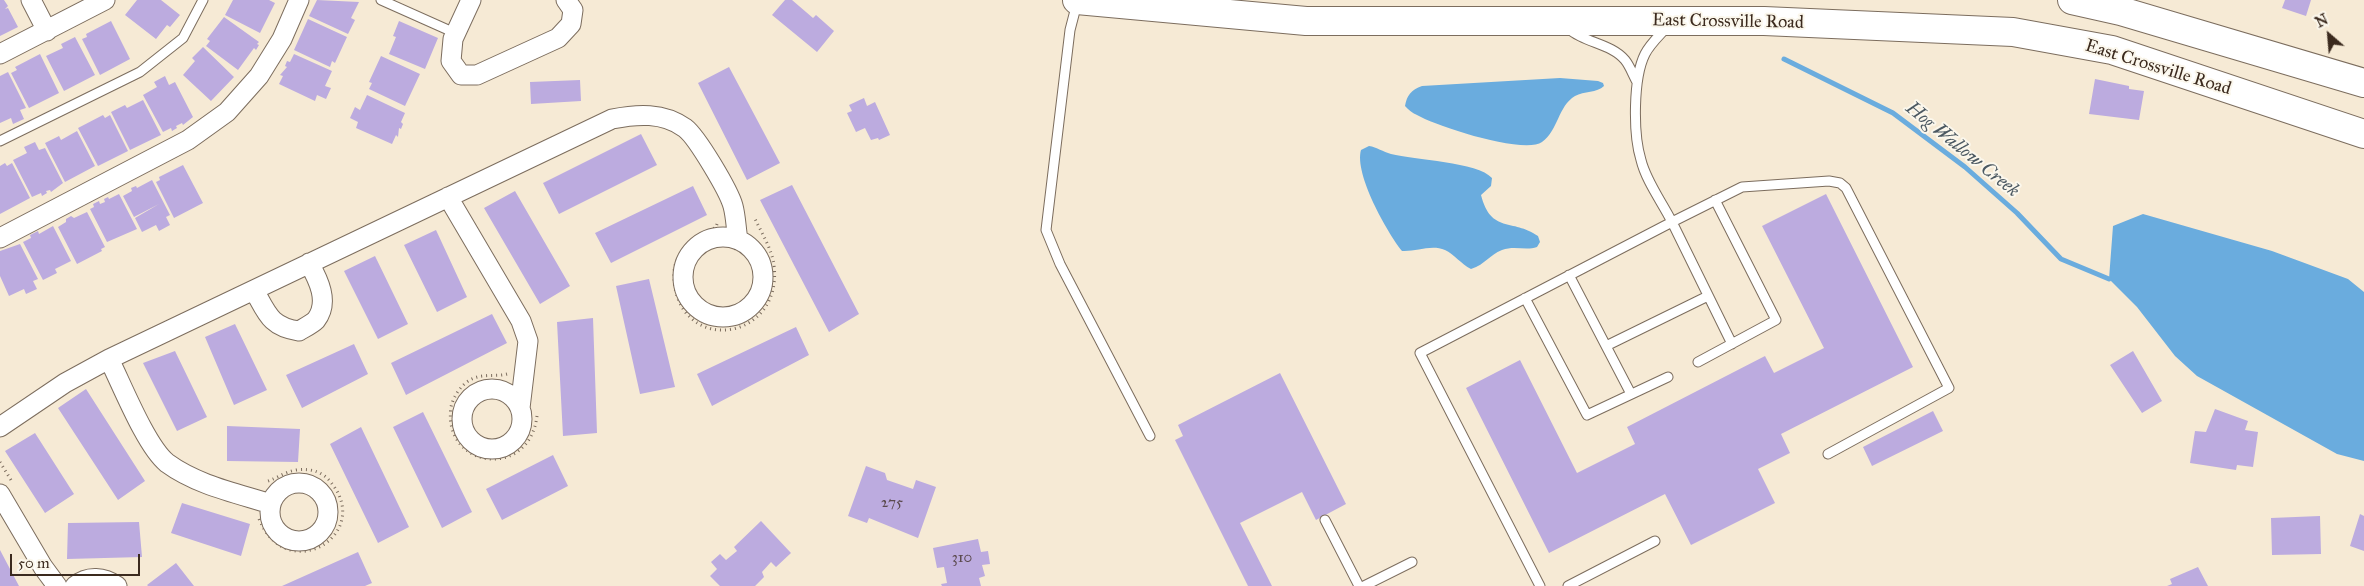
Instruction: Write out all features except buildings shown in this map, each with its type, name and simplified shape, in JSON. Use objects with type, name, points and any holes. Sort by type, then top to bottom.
[{"type":"main road","name":"East Crossville Road","points":[[1078,0],[1306,21],[1764,21],[2013,32],[2112,50],[2364,134]]},
{"type":"main road","points":[[2072,0],[2105,4],[2364,83]]},
{"type":"street","points":[[31,0],[46,31]]},
{"type":"street","points":[[0,54],[105,0]]},
{"type":"street","points":[[0,238],[188,140],[227,112],[259,76],[282,39],[299,0]]},
{"type":"street","points":[[471,0],[455,33],[451,61],[461,75],[477,75],[558,38],[571,24],[573,10],[566,0]]},
{"type":"street","points":[[0,427],[65,383],[109,359],[612,118],[639,113],[664,118],[686,128],[711,163],[733,205],[738,240]]},
{"type":"street","points":[[448,197],[521,322],[528,341],[529,410]]},
{"type":"street","points":[[728,238],[738,240],[747,245],[760,261],[763,277],[760,292],[755,301],[739,314],[718,316],[708,314],[699,308],[686,292],[684,282],[687,262],[695,249],[708,240],[728,238]]},
{"type":"street","points":[[254,290],[269,318],[284,329],[299,331],[316,320],[323,302],[320,283],[309,263]]},
{"type":"street","points":[[109,359],[151,443],[166,462],[204,483],[264,509]]},
{"type":"street","points":[[6,489],[42,567],[57,586]]},
{"type":"street","points":[[75,586],[88,579],[98,578],[108,580],[117,586]]},
{"type":"lane","points":[[0,141],[140,72],[183,38],[203,0]]},
{"type":"lane","points":[[382,0],[455,33]]},
{"type":"lane","points":[[1078,0],[1070,30],[1046,230],[1060,264],[1150,436]]},
{"type":"lane","points":[[1560,21],[1573,34],[1618,54],[1626,61],[1637,82]]},
{"type":"lane","points":[[1672,21],[1644,56],[1637,82],[1638,145],[1641,162],[1732,344]]},
{"type":"lane","points":[[1540,586],[1420,353],[1742,187],[1829,181],[1840,183],[1846,188],[1949,388],[1828,454]]},
{"type":"lane","points":[[1698,362],[1776,320],[1715,200]]},
{"type":"lane","points":[[1569,275],[1631,394]]},
{"type":"lane","points":[[1606,346],[1708,296]]},
{"type":"lane","points":[[1525,298],[1587,415],[1668,377]]},
{"type":"lane","points":[[1325,520],[1359,586]]},
{"type":"lane","points":[[1568,586],[1655,541]]},
{"type":"lane","points":[[1364,586],[1412,562]]},
{"type":"path","points":[[718,221],[716,227],[691,242],[679,256],[674,268],[674,282],[678,302],[688,316],[704,327],[724,330],[740,327],[758,318],[769,303],[773,288],[774,264],[764,237],[751,212]]},
{"type":"path","points":[[513,368],[507,374],[487,375],[472,379],[462,386],[452,404],[450,418],[453,433],[460,445],[472,454],[488,459],[506,457],[523,450],[535,429],[529,410]]},
{"type":"path","points":[[0,462],[6,489]]},
{"type":"path","points":[[257,483],[267,482],[283,472],[312,470],[322,474],[341,496],[344,519],[334,537],[321,547],[300,554],[287,552],[269,540],[264,509]]},
{"type":"water","points":[[1560,78],[1598,81],[1603,83],[1604,86],[1598,90],[1579,94],[1569,100],[1552,132],[1542,142],[1532,145],[1500,142],[1460,132],[1427,120],[1413,113],[1405,106],[1410,93],[1422,86]]},
{"type":"water","points":[[1369,146],[1391,154],[1460,165],[1485,173],[1492,178],[1491,186],[1481,195],[1490,215],[1497,220],[1520,227],[1538,236],[1540,242],[1537,247],[1533,248],[1502,250],[1471,269],[1440,248],[1402,251],[1388,231],[1373,202],[1362,173],[1361,150]]},
{"type":"water","points":[[2143,214],[2272,251],[2348,279],[2364,292],[2364,461],[2337,454],[2197,376],[2175,356],[2137,307],[2109,279],[2113,226]]},
{"type":"waterway","name":"Hog Wallow Creek","points":[[1784,59],[1893,113],[1965,167],[2017,213],[2061,259],[2109,279]]}]
